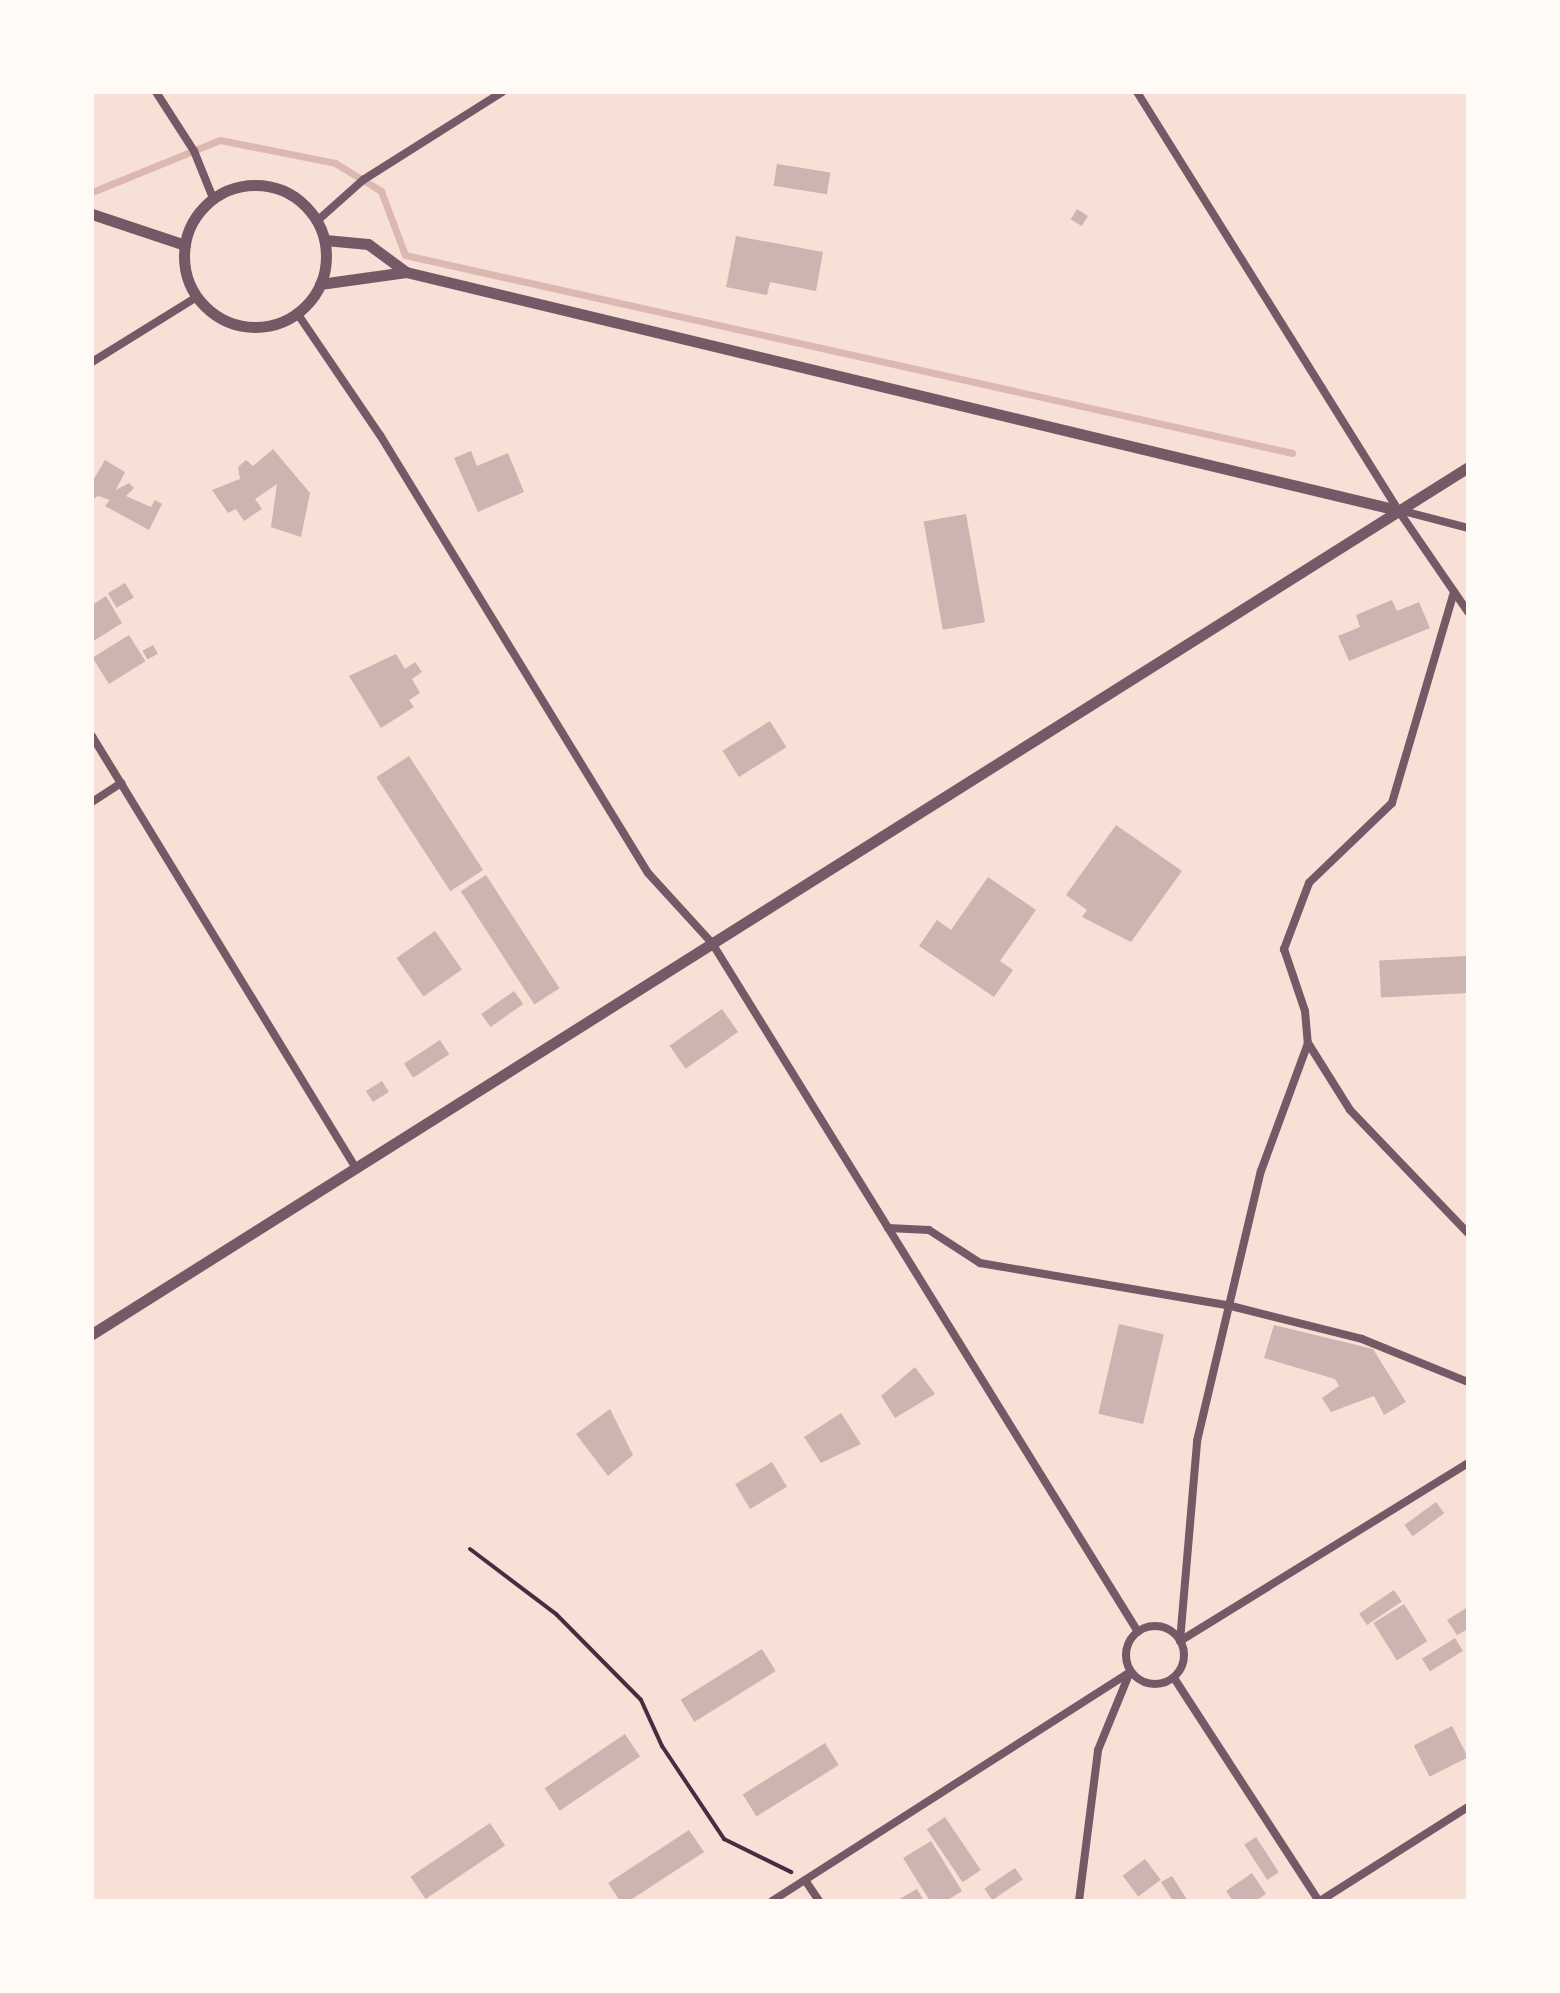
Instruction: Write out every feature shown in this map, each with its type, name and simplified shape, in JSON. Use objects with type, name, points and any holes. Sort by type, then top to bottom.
[{"type":"street","points":[[156,92],[194,151],[213,198]]},
{"type":"street","points":[[317,221],[363,180],[502,92]]},
{"type":"street","points":[[1137,92],[1398,510],[1468,612]]},
{"type":"street","points":[[270,187],[302,203],[317,221],[325,240],[320,284],[297,313],[254,327],[212,313],[188,281],[185,245],[190,227],[213,198],[235,188],[270,187]]},
{"type":"street","points":[[92,214],[185,245]]},
{"type":"street","points":[[325,240],[368,244],[406,272]]},
{"type":"street","points":[[320,284],[406,272],[1468,528]]},
{"type":"street","points":[[92,362],[197,297]]},
{"type":"street","points":[[297,313],[380,435],[648,873],[712,943],[1138,1632]]},
{"type":"street","points":[[92,1334],[354,1165],[1468,467]]},
{"type":"street","points":[[1130,1672],[1151,1684],[1174,1678],[1184,1660],[1180,1641],[1197,1441],[1261,1171],[1308,1043],[1305,1011],[1284,949],[1309,883],[1392,803],[1454,592]]},
{"type":"street","points":[[92,736],[354,1165]]},
{"type":"street","points":[[92,802],[121,783]]},
{"type":"street","points":[[1308,1043],[1350,1110],[1468,1233]]},
{"type":"street","points":[[888,1228],[929,1230],[980,1263],[1227,1305],[1362,1339],[1468,1382]]},
{"type":"street","points":[[1180,1641],[1468,1463]]},
{"type":"street","points":[[1079,1901],[1098,1750],[1130,1672],[1126,1655],[1138,1632],[1156,1626],[1180,1641]]},
{"type":"street","points":[[772,1901],[1130,1672]]},
{"type":"street","points":[[1174,1678],[1320,1901],[1468,1807]]},
{"type":"street","points":[[805,1880],[819,1901]]},
{"type":"path","points":[[470,1549],[556,1614],[641,1700],[662,1746],[724,1839],[805,1880]]},
{"type":"building","points":[[777,164],[830,172],[827,194],[774,186]]},
{"type":"building","points":[[1077,209],[1088,216],[1082,226],[1071,219]]},
{"type":"building","points":[[736,236],[823,252],[816,291],[770,282],[767,295],[726,287]]},
{"type":"building","points":[[273,449],[310,493],[301,537],[271,527],[277,484],[255,499],[262,509],[244,521],[236,509],[228,513],[212,490],[240,479],[238,467],[246,460],[253,466]]},
{"type":"building","points":[[471,451],[477,466],[508,453],[524,492],[478,512],[454,458]]},
{"type":"building","points":[[105,460],[125,472],[116,490],[129,483],[134,488],[126,496],[151,507],[155,500],[162,504],[149,530],[105,506],[110,500],[98,496],[92,500],[92,482]]},
{"type":"building","points":[[966,514],[985,622],[943,630],[924,521]]},
{"type":"building","points":[[125,583],[134,598],[117,608],[108,593]]},
{"type":"building","points":[[106,596],[122,623],[92,642],[92,605]]},
{"type":"building","points":[[1392,600],[1397,611],[1419,602],[1430,628],[1349,661],[1338,636],[1360,627],[1356,615]]},
{"type":"building","points":[[129,635],[145,661],[109,684],[93,658]]},
{"type":"building","points":[[153,645],[158,654],[147,660],[143,651]]},
{"type":"building","points":[[396,654],[405,669],[415,662],[422,672],[412,679],[420,693],[409,700],[414,707],[381,728],[349,676]]},
{"type":"building","points":[[770,721],[786,747],[739,777],[723,751]]},
{"type":"building","points":[[409,756],[483,870],[450,891],[376,777]]},
{"type":"building","points":[[1116,825],[1182,871],[1131,942],[1082,917],[1087,910],[1066,895]]},
{"type":"building","points":[[486,875],[560,988],[534,1005],[461,891]]},
{"type":"building","points":[[988,877],[1036,910],[1000,961],[1013,970],[994,997],[919,946],[937,920],[951,930]]},
{"type":"building","points":[[435,931],[462,970],[423,996],[396,958]]},
{"type":"building","points":[[1466,956],[1468,993],[1381,998],[1379,961]]},
{"type":"building","points":[[514,991],[523,1004],[490,1027],[481,1014]]},
{"type":"building","points":[[722,1009],[738,1032],[686,1069],[670,1046]]},
{"type":"building","points":[[440,1040],[449,1054],[413,1078],[404,1063]]},
{"type":"building","points":[[382,1081],[389,1092],[373,1102],[366,1091]]},
{"type":"building","points":[[1119,1324],[1164,1334],[1143,1424],[1098,1414]]},
{"type":"building","points":[[1274,1325],[1373,1349],[1406,1402],[1384,1415],[1374,1396],[1331,1412],[1322,1398],[1339,1386],[1335,1379],[1264,1358]]},
{"type":"building","points":[[915,1367],[935,1394],[895,1418],[881,1396]]},
{"type":"building","points":[[610,1409],[633,1455],[608,1476],[576,1434]]},
{"type":"building","points":[[841,1413],[861,1444],[821,1463],[804,1437]]},
{"type":"building","points":[[772,1462],[787,1487],[750,1509],[735,1484]]},
{"type":"building","points":[[1436,1502],[1444,1513],[1413,1536],[1404,1525]]},
{"type":"building","points":[[1394,1590],[1402,1602],[1367,1625],[1359,1613]]},
{"type":"building","points":[[1404,1604],[1427,1641],[1397,1660],[1373,1623]]},
{"type":"building","points":[[1468,1607],[1468,1629],[1457,1635],[1447,1620]]},
{"type":"building","points":[[1455,1638],[1463,1651],[1430,1671],[1422,1659]]},
{"type":"building","points":[[762,1649],[776,1671],[694,1722],[681,1700]]},
{"type":"building","points":[[1452,1726],[1468,1757],[1430,1777],[1414,1746]]},
{"type":"building","points":[[625,1734],[640,1756],[560,1811],[545,1788]]},
{"type":"building","points":[[825,1743],[839,1765],[757,1816],[743,1794]]},
{"type":"building","points":[[945,1817],[981,1870],[963,1882],[927,1829]]},
{"type":"building","points":[[490,1823],[505,1845],[426,1899],[410,1877]]},
{"type":"building","points":[[689,1830],[704,1852],[629,1901],[620,1901],[608,1883]]},
{"type":"building","points":[[1256,1837],[1279,1872],[1267,1880],[1244,1845]]},
{"type":"building","points":[[931,1841],[962,1891],[946,1901],[930,1901],[903,1858]]},
{"type":"building","points":[[1145,1859],[1161,1880],[1138,1897],[1123,1876]]},
{"type":"building","points":[[1015,1868],[1023,1880],[992,1900],[984,1889]]},
{"type":"building","points":[[1252,1873],[1266,1894],[1255,1901],[1233,1901],[1226,1891]]},
{"type":"building","points":[[1172,1876],[1188,1901],[1173,1901],[1161,1882]]},
{"type":"building","points":[[917,1889],[924,1901],[896,1901]]},
{"type":"waterway","points":[[92,192],[220,140],[335,163],[381,191],[405,255],[1292,453]]}]
